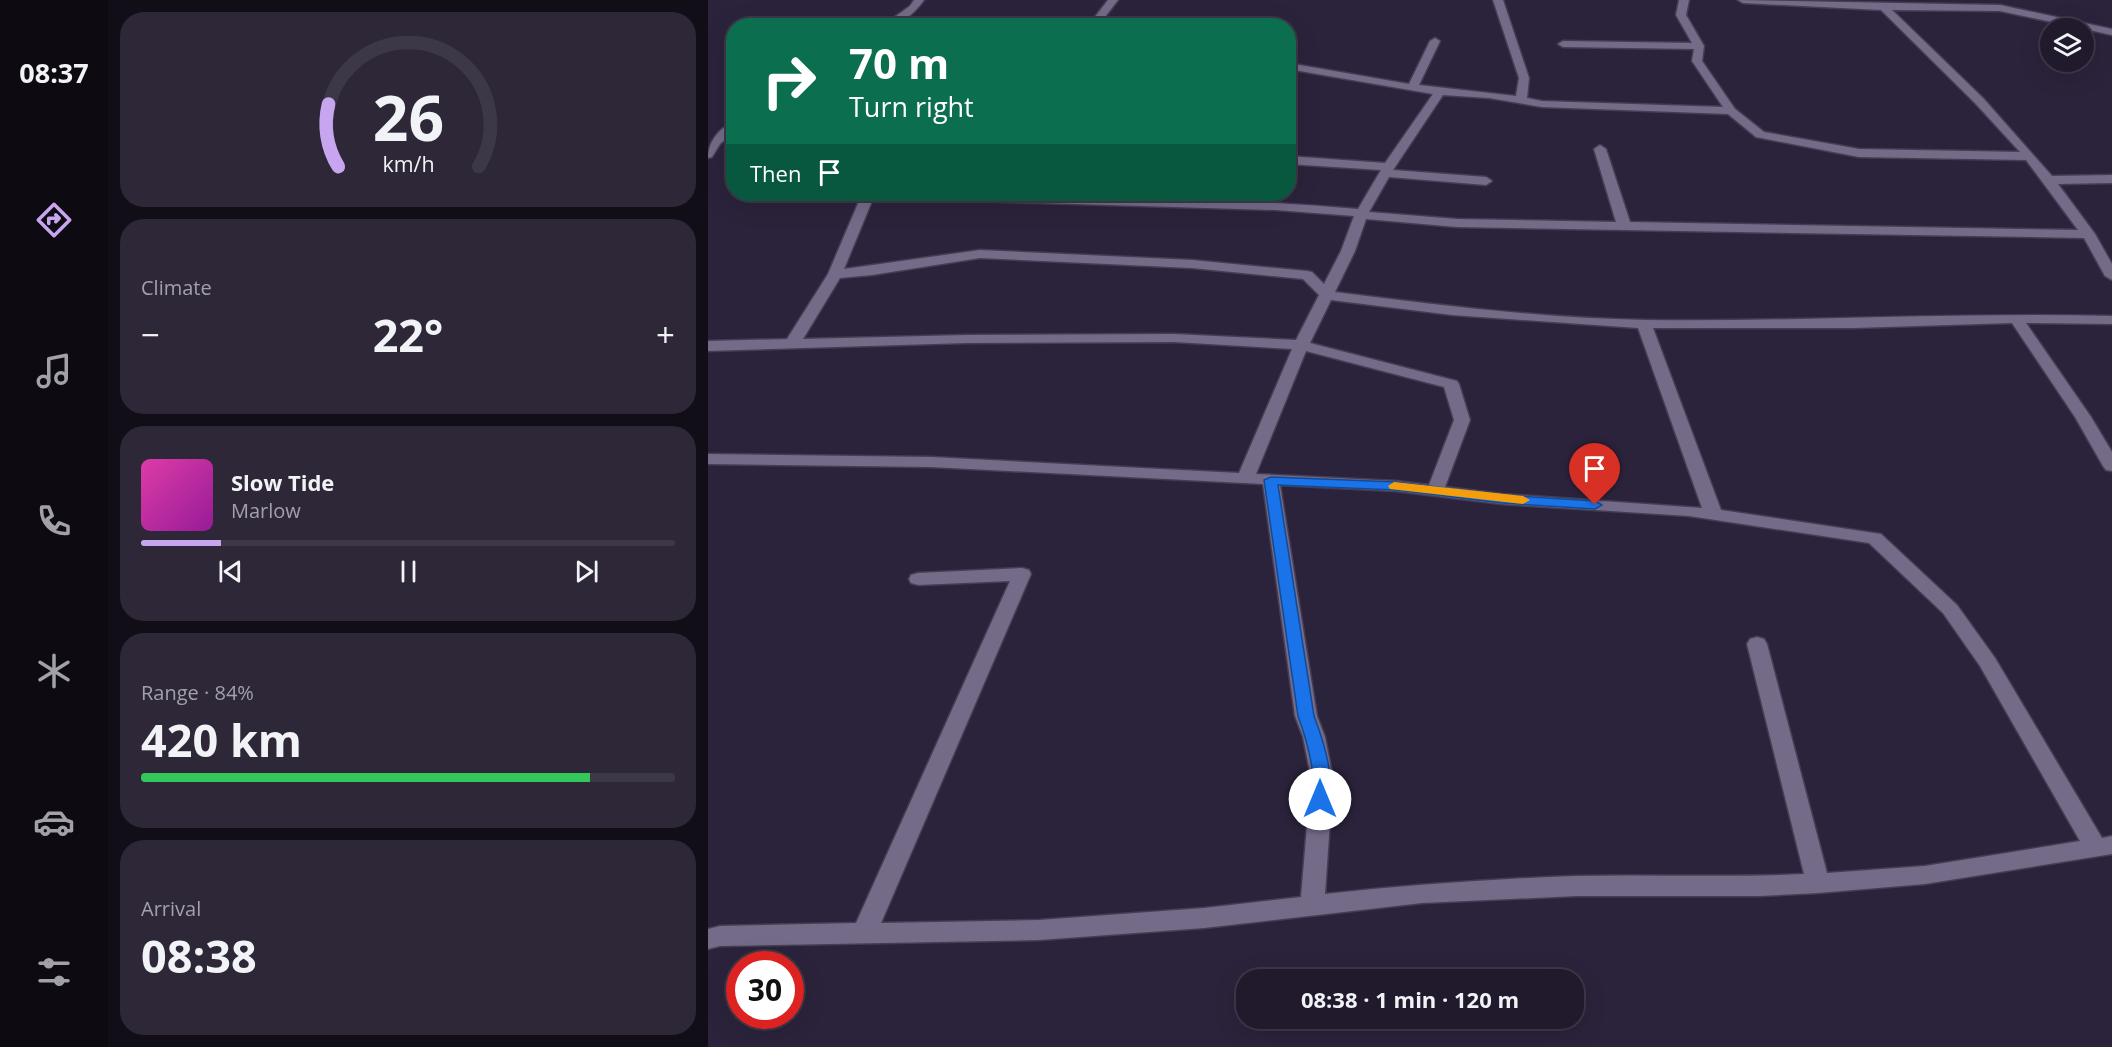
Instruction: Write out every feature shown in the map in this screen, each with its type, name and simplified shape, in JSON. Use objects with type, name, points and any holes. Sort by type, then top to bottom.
[{"type":"street","points":[[899,18],[913,9],[919,0]]},
{"type":"street","points":[[1099,18],[1113,0]]},
{"type":"street","points":[[1498,0],[1524,78],[1521,101]]},
{"type":"street","points":[[1684,0],[1681,15],[1699,46],[1697,61],[1731,111],[1760,135],[1859,153],[2030,156]]},
{"type":"street","points":[[1743,0],[1884,7],[2021,10],[2112,32]]},
{"type":"street","points":[[2010,0],[2021,10]]},
{"type":"street","points":[[1884,7],[1974,94],[2030,156],[2088,234],[2110,270]]},
{"type":"street","points":[[1413,87],[1435,41]]},
{"type":"street","points":[[1563,44],[1699,46]]},
{"type":"street","points":[[1296,67],[1440,92],[1489,95],[1521,101],[1594,107],[1731,111]]},
{"type":"street","points":[[1245,479],[1263,443],[1301,345],[1348,251],[1361,214],[1387,170],[1440,92]]},
{"type":"street","points":[[711,150],[726,134]]},
{"type":"street","points":[[711,150],[726,147]]},
{"type":"street","points":[[1600,149],[1624,225]]},
{"type":"street","points":[[1296,161],[1486,181]]},
{"type":"street","points":[[2050,180],[2112,179]]},
{"type":"street","points":[[792,344],[835,274],[865,201]]},
{"type":"street","points":[[1110,201],[1276,206],[1457,223],[2088,234]]},
{"type":"street","points":[[835,274],[872,272],[980,254],[1104,259],[1307,275],[1327,295],[1452,311],[1644,324],[1854,324],[2016,318],[2112,320]]},
{"type":"street","points":[[2016,318],[2083,417],[2112,466]]},
{"type":"street","points":[[1644,324],[1713,514]]},
{"type":"street","points":[[708,346],[966,339],[1174,338],[1301,345],[1451,384],[1462,420],[1435,491]]},
{"type":"street","points":[[708,459],[835,459],[1396,486],[1502,499],[1713,514],[1875,538],[1950,609],[1988,663],[2104,846],[1925,875],[1818,883],[1760,886],[1577,886],[1422,893],[1204,918],[1039,930],[720,936],[708,939]]},
{"type":"street","points":[[1271,480],[1306,716],[1314,737],[1322,778],[1312,905]]},
{"type":"street","points":[[864,934],[1022,574],[918,579]]},
{"type":"street","points":[[1757,644],[1818,883]]},
{"type":"slow traffic","points":[[1394,486],[1523,500]]},
{"type":"route","points":[[1320,799],[1322,778],[1314,737],[1306,716],[1271,480],[1396,486],[1502,499],[1595,505]]}]
